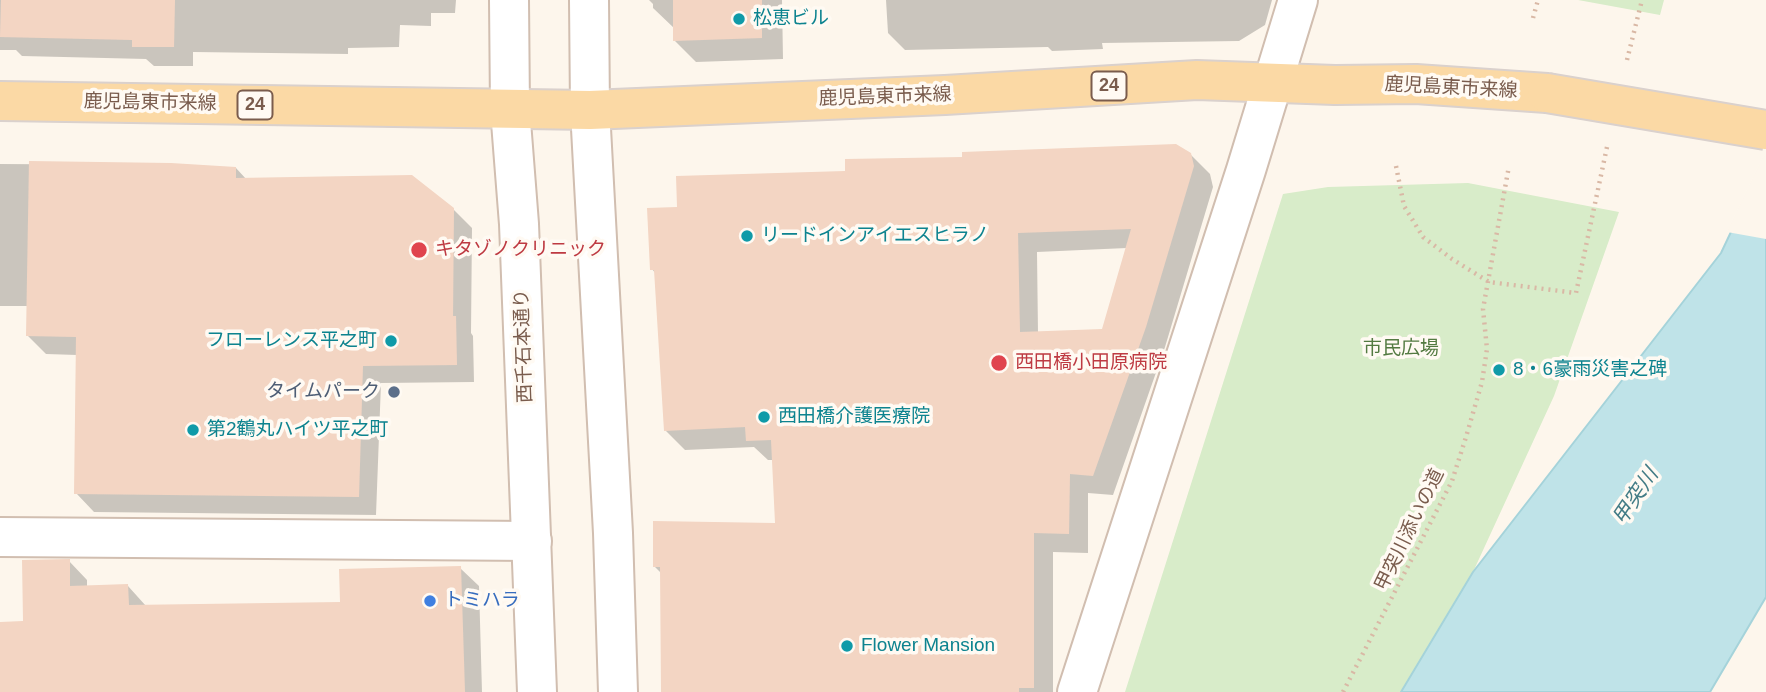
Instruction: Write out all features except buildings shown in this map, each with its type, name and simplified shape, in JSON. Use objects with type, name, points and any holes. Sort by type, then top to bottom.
[{"type":"main road","name":"鹿児島東市来線","points":[[0,101],[590,110],[945,95],[1197,80],[1416,84],[1547,93],[1766,130]]},
{"type":"street","name":"西千石本通り","points":[[509,0],[510,109],[519,224],[537,692]]},
{"type":"street","points":[[589,0],[590,110],[613,533],[618,692]]},
{"type":"street","points":[[1077,692],[1298,0]]},
{"type":"street","points":[[0,537],[532,541]]},
{"type":"path","points":[[1533,18],[1538,0]]},
{"type":"path","points":[[1396,166],[1404,206],[1423,237],[1489,282],[1576,293],[1591,215]]},
{"type":"path","name":"甲突川添いの道","points":[[1342,692],[1452,481],[1482,382],[1487,349],[1483,309],[1509,166]]},
{"type":"green space","points":[[1578,0],[1664,0],[1660,15]]},
{"type":"green space","name":"市民広場","points":[[1468,183],[1619,212],[1554,396],[1473,572],[1401,692],[1125,692],[1283,194],[1328,187]]},
{"type":"water","name":"甲突川","points":[[1766,158],[1766,597],[1710,692],[1401,692],[1473,572],[1721,253]]},
{"type":"pier","points":[[1766,155],[1766,239],[1727,232],[1763,157]]},
{"type":"place","name":"松恵ビル","points":[[739,19]]},
{"type":"place","name":"リードインアイエスヒラノ","points":[[747,236]]},
{"type":"place","name":"キタゾノクリニック","points":[[419,250]]},
{"type":"place","name":"フローレンス平之町","points":[[391,341]]},
{"type":"place","name":"西田橋小田原病院","points":[[999,363]]},
{"type":"place","name":"8・6豪雨災害之碑","points":[[1499,370]]},
{"type":"place","name":"タイムパーク","points":[[394,392]]},
{"type":"place","name":"西田橋介護医療院","points":[[764,417]]},
{"type":"place","name":"第2鶴丸ハイツ平之町","points":[[193,430]]},
{"type":"place","name":"トミハラ","points":[[430,601]]},
{"type":"place","name":"Flower Mansion","points":[[847,646]]}]
